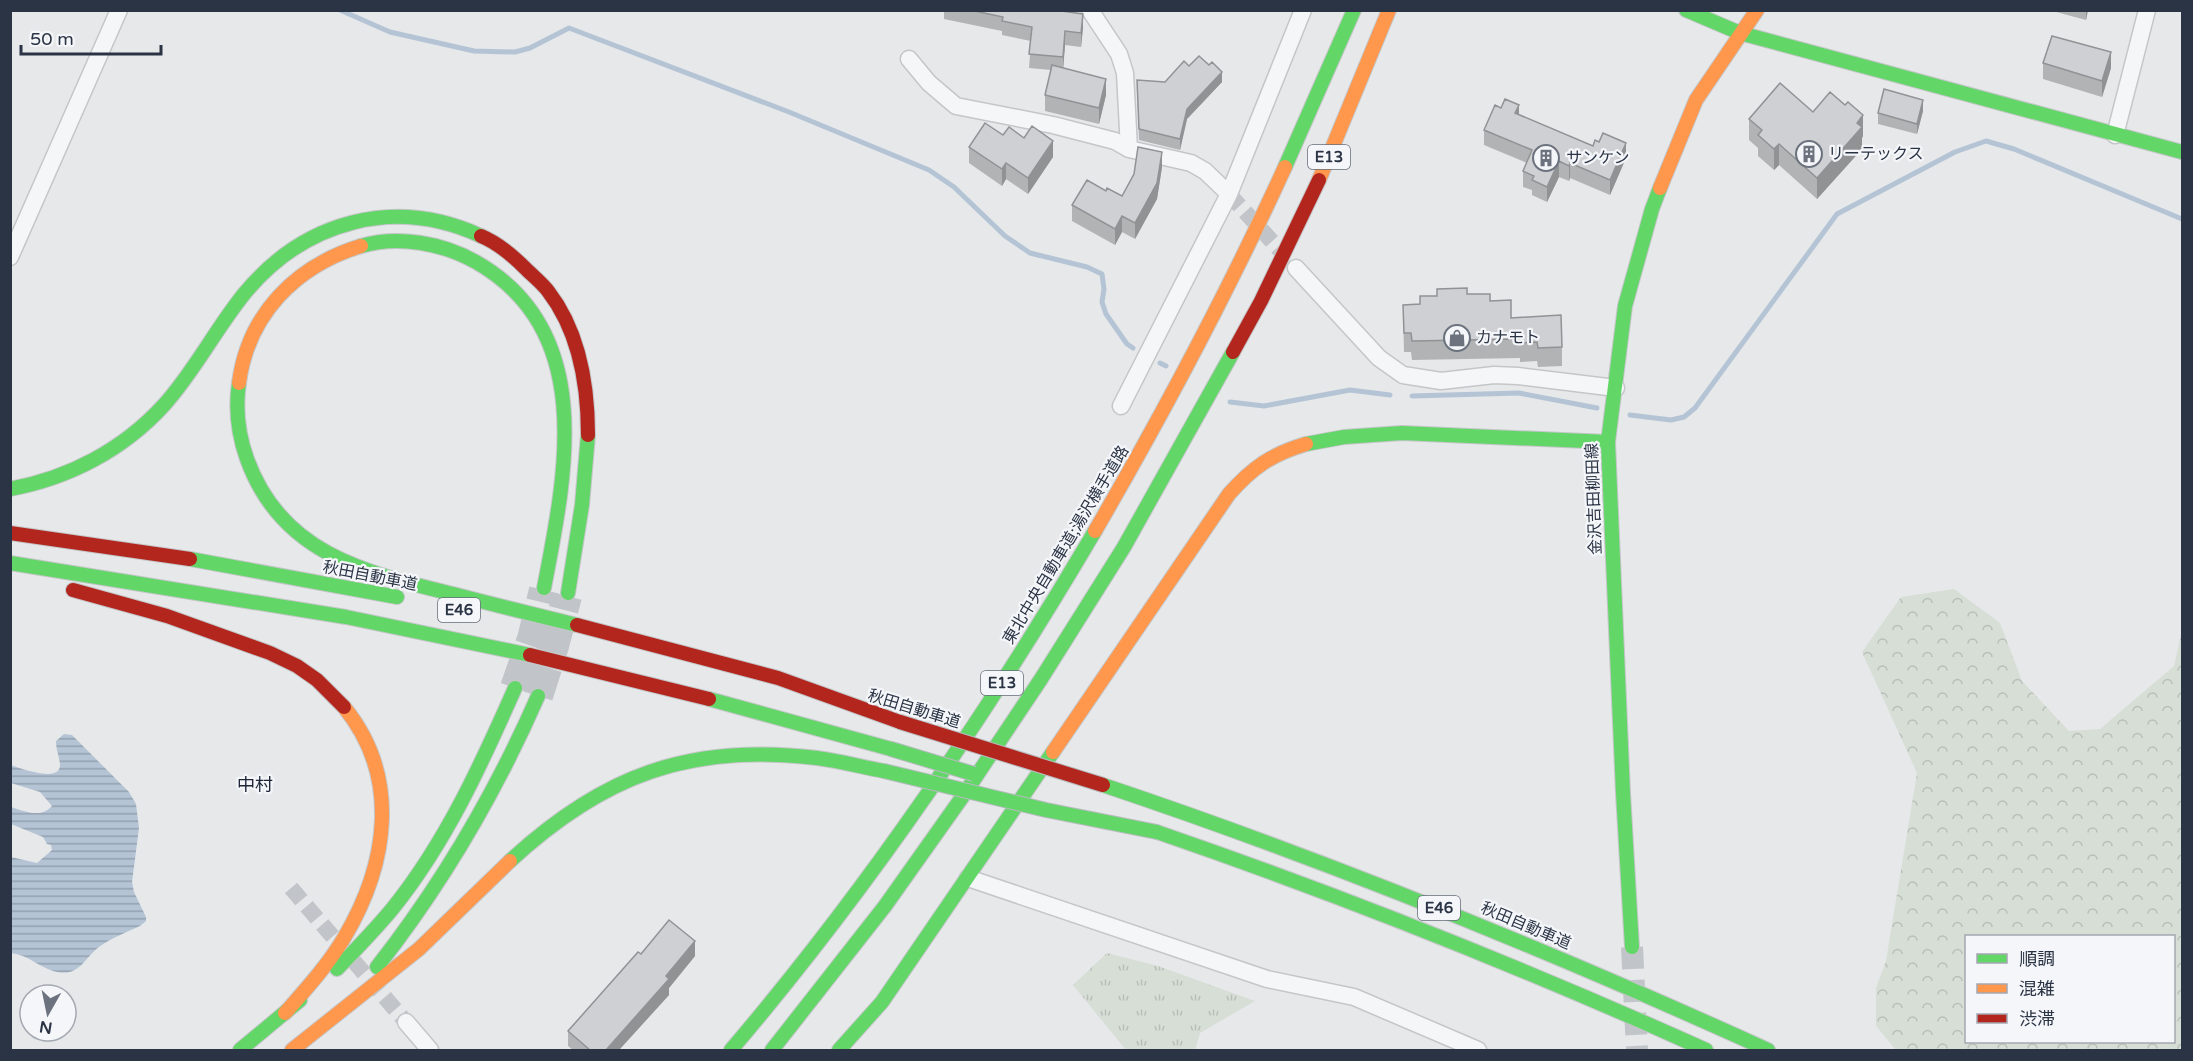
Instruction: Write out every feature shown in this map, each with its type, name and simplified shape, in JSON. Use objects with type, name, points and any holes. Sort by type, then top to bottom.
[{"type":"main road","name":"東北中央自動車道;湯沢横手道路","points":[[731,1050],[774,1000],[924,798],[1007,675],[1093,537],[1160,419],[1228,286],[1282,173],[1354,10]]},
{"type":"main road","name":"E13","points":[[772,1050],[885,906],[963,796],[1041,679],[1124,547],[1261,301],[1316,187],[1389,10]]},
{"type":"main road","points":[[1686,10],[1740,33],[2182,152]]},
{"type":"main road","name":"金沢吉田柳田線","points":[[1632,947],[1622,781],[1608,442],[1625,306],[1652,209],[1696,100],[1757,10]]},
{"type":"main road","points":[[10,489],[55,478],[83,465],[112,449],[139,429],[170,397],[244,295],[269,267],[299,244],[327,230],[359,221],[391,217],[425,218],[459,227],[492,241],[524,265],[548,291],[567,321],[579,353],[587,393],[589,434],[585,482],[568,593]]},
{"type":"main road","points":[[544,588],[561,482],[565,433],[562,391],[553,353],[539,321],[518,292],[489,267],[456,250],[418,241],[382,241],[351,248],[319,262],[290,282],[266,307],[250,336],[240,370],[236,400],[239,432],[249,467],[262,496],[284,522],[311,544],[383,578],[692,654],[778,678],[900,722]]},
{"type":"main road","points":[[839,1050],[882,1002],[1229,494],[1247,475],[1265,461],[1288,450],[1315,441],[1353,436],[1422,433],[1608,442]]},
{"type":"main road","name":"秋田自動車道","points":[[10,533],[191,560],[405,599]]},
{"type":"main road","name":"E46","points":[[10,563],[182,589],[364,621],[533,655],[726,703],[992,780]]},
{"type":"main road","points":[[10,577],[31,581]]},
{"type":"main road","points":[[64,588],[109,599],[189,624],[254,647],[297,666],[327,688],[350,713],[365,737],[377,767],[382,800],[382,831],[375,863],[363,897],[344,936],[323,969],[285,1013]]},
{"type":"main road","name":"秋田自動車道","points":[[462,611],[552,629],[727,671],[900,722],[1168,806],[1352,872],[1511,937],[1768,1050]]},
{"type":"main road","points":[[240,1050],[325,981],[357,951],[389,915],[420,871],[472,784],[515,688]]},
{"type":"main road","points":[[312,1034],[373,971],[406,932],[433,892],[490,801],[538,696]]},
{"type":"main road","points":[[292,1050],[398,969],[518,853],[554,823],[628,779],[671,764],[752,756],[818,758],[884,771],[1034,807],[1157,832]]},
{"type":"main road","name":"E46","points":[[1015,787],[1157,832],[1295,880],[1503,962],[1706,1050]]},
{"type":"street","points":[[10,257],[119,10]]},
{"type":"street","points":[[1089,10],[1119,54],[1125,73],[1129,149]]},
{"type":"street","points":[[1121,406],[1229,194],[1304,10]]},
{"type":"street","points":[[2115,135],[2147,10]]},
{"type":"street","points":[[909,59],[929,83],[956,106],[1053,125],[1115,141],[1129,149],[1191,163],[1205,171],[1229,194]]},
{"type":"street","points":[[1296,268],[1379,358],[1403,375],[1441,381],[1494,375],[1518,376],[1616,388]]},
{"type":"street","points":[[968,878],[1267,980],[1354,997],[1478,1050]]},
{"type":"street","points":[[406,1022],[430,1050]]},
{"type":"green space","points":[[1954,589],[2000,623],[2022,681],[2069,731],[2100,729],[2174,666],[2182,631],[2182,1050],[1896,1050],[1876,1026],[1876,988],[1886,961],[1917,773],[1862,652],[1901,597]]},
{"type":"green space","points":[[1107,953],[1158,966],[1255,1001],[1200,1033],[1195,1050],[1126,1050],[1073,985]]},
{"type":"water","points":[[64,734],[72,735],[129,792],[136,804],[139,828],[132,882],[146,921],[104,944],[75,970],[62,973],[11,953],[11,857],[37,863],[52,850],[51,845],[47,844],[43,837],[11,824],[11,807],[38,813],[52,806],[40,792],[11,783],[10,765],[40,773],[54,773],[59,770],[60,764],[56,741]]},
{"type":"building","points":[[970,10],[1054,10],[1083,14],[1081,33],[1065,31],[1063,57],[1029,54],[1032,27],[1002,21],[1003,17]]},
{"type":"building","points":[[2052,36],[2111,52],[2102,81],[2043,63]]},
{"type":"building","points":[[1199,56],[1209,65],[1212,62],[1222,72],[1187,109],[1180,139],[1139,129],[1137,80],[1165,82],[1184,61],[1189,66]]},
{"type":"building","points":[[1052,65],[1106,79],[1099,108],[1045,95]]},
{"type":"building","points":[[1780,83],[1813,112],[1830,92],[1845,105],[1848,102],[1863,115],[1857,123],[1862,127],[1817,178],[1779,144],[1774,149],[1758,135],[1762,130],[1749,119]]},
{"type":"building","points":[[1884,89],[1923,100],[1917,124],[1878,113]]},
{"type":"building","points":[[1505,99],[1519,105],[1515,113],[1593,146],[1595,140],[1599,142],[1603,133],[1626,143],[1610,180],[1570,163],[1569,166],[1559,161],[1547,187],[1532,180],[1534,176],[1523,171],[1532,150],[1484,130],[1495,105],[1501,108]]},
{"type":"building","points":[[985,123],[1003,135],[1009,127],[1024,138],[1032,126],[1053,141],[1028,178],[1006,163],[1002,169],[969,147]]},
{"type":"building","points":[[1138,147],[1162,152],[1157,183],[1135,223],[1122,216],[1115,229],[1072,205],[1087,180],[1106,191],[1107,188],[1122,196],[1134,174]]},
{"type":"building","points":[[1467,288],[1467,294],[1490,294],[1490,301],[1511,300],[1511,318],[1561,315],[1562,347],[1538,348],[1537,342],[1520,343],[1520,339],[1412,341],[1411,333],[1404,333],[1403,305],[1420,304],[1420,296],[1437,296],[1437,289]]},
{"type":"building","points":[[669,920],[695,941],[666,976],[669,979],[606,1050],[590,1050],[568,1031],[638,952],[641,954]]},
{"type":"waterway","points":[[340,10],[390,32],[474,51],[515,52],[530,48],[569,28],[789,112],[929,170],[954,187],[1005,236],[1030,253],[1087,267],[1102,274],[1104,289],[1102,302],[1106,314],[1127,344],[1133,348]]},
{"type":"waterway","points":[[1630,415],[1671,420],[1684,417],[1695,408],[1837,214],[1955,152],[1986,141],[2014,149],[2182,219]]},
{"type":"waterway","points":[[1160,363],[1166,366]]},
{"type":"waterway","points":[[1230,402],[1264,406],[1350,390],[1390,395]]},
{"type":"waterway","points":[[1412,396],[1519,393],[1597,408]]},
{"type":"tunnel","points":[[1229,194],[1287,258]]},
{"type":"tunnel","points":[[515,688],[532,639],[544,590]]},
{"type":"tunnel","points":[[538,696],[567,596]]},
{"type":"tunnel","points":[[291,888],[406,1022]]},
{"type":"tunnel","points":[[1632,947],[1637,1050]]},
{"type":"traffic: fast","points":[[1285,167],[1354,10]]},
{"type":"traffic: fast","points":[[1686,10],[1740,33],[2182,152]]},
{"type":"traffic: fast","points":[[1632,947],[1608,442],[1625,306],[1660,188]]},
{"type":"traffic: fast","points":[[10,489],[53,478],[74,469],[94,460],[131,436],[175,392],[244,294],[268,269],[294,249],[322,233],[352,223],[384,218],[416,218],[448,224],[481,236]]},
{"type":"traffic: fast","points":[[361,246],[405,241],[434,246],[463,255],[515,291],[541,326],[556,365],[564,408],[564,453],[560,499],[544,588]]},
{"type":"traffic: fast","points":[[772,1050],[885,906],[963,796],[1041,679],[1124,547],[1233,352]]},
{"type":"traffic: fast","points":[[239,383],[238,422],[247,459],[262,491],[281,517],[304,538],[330,554],[389,577],[577,625]]},
{"type":"traffic: fast","points":[[1306,444],[1344,437],[1402,433],[1608,442]]},
{"type":"traffic: fast","points":[[568,593],[582,505],[588,435]]},
{"type":"traffic: fast","points":[[731,1050],[831,927],[924,798],[1012,666],[1095,531]]},
{"type":"traffic: fast","points":[[190,559],[397,597]]},
{"type":"traffic: fast","points":[[10,563],[346,617],[530,655]]},
{"type":"traffic: fast","points":[[337,969],[393,908],[430,857],[461,802],[515,688]]},
{"type":"traffic: fast","points":[[377,967],[424,903],[466,837],[504,768],[538,696]]},
{"type":"traffic: fast","points":[[709,699],[891,749]]},
{"type":"traffic: fast","points":[[891,749],[974,774]]},
{"type":"traffic: fast","points":[[839,1050],[882,1002],[1053,752]]},
{"type":"traffic: fast","points":[[510,861],[545,831],[579,807],[615,787],[651,772],[689,761],[729,756],[771,755],[817,758],[884,771]]},
{"type":"traffic: fast","points":[[884,771],[1046,810],[1157,832]]},
{"type":"traffic: fast","points":[[1103,785],[1188,814],[1439,909],[1768,1050]]},
{"type":"traffic: fast","points":[[1157,832],[1434,935],[1706,1050]]},
{"type":"traffic: fast","points":[[240,1050],[300,1000]]},
{"type":"traffic: slow","points":[[1319,180],[1389,10]]},
{"type":"traffic: slow","points":[[1660,188],[1696,100],[1757,10]]},
{"type":"traffic: slow","points":[[1095,531],[1194,351],[1285,167]]},
{"type":"traffic: slow","points":[[239,383],[244,358],[253,335],[264,315],[279,296],[316,266],[361,246]]},
{"type":"traffic: slow","points":[[1053,752],[1229,494],[1246,476],[1273,457],[1306,444]]},
{"type":"traffic: slow","points":[[285,1013],[324,967],[344,938],[371,881],[378,851],[382,821],[381,791],[374,762],[362,734],[344,707]]},
{"type":"traffic: slow","points":[[292,1050],[419,949],[510,861]]},
{"type":"traffic: jam","points":[[1233,352],[1261,301],[1319,180]]},
{"type":"traffic: jam","points":[[481,236],[515,258],[546,288],[559,307],[580,359],[584,378],[588,435]]},
{"type":"traffic: jam","points":[[10,533],[190,559]]},
{"type":"traffic: jam","points":[[73,590],[167,616],[270,653],[297,666],[317,680],[344,707]]},
{"type":"traffic: jam","points":[[577,625],[778,678],[900,722]]},
{"type":"traffic: jam","points":[[530,655],[709,699]]},
{"type":"traffic: jam","points":[[900,722],[1103,785]]},
{"type":"place","name":"リーテックス","points":[[1809,154]]},
{"type":"place","name":"サンケン","points":[[1546,158]]},
{"type":"place","name":"カナモト","points":[[1457,338]]},
{"type":"district","name":"中村","points":[[255,785]]}]
